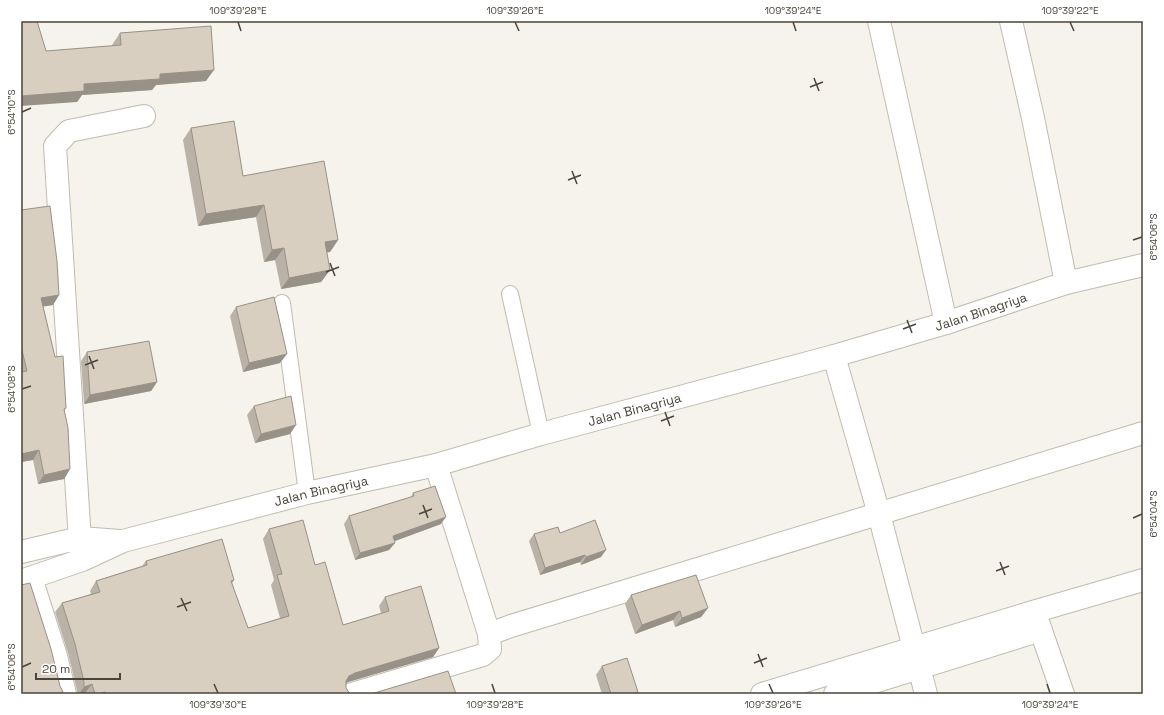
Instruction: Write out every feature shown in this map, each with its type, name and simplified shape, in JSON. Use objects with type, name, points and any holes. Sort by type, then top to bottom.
[{"type":"street","points":[[879,21],[946,323]]},
{"type":"street","points":[[1011,21],[1033,118],[1066,283]]},
{"type":"street","points":[[82,560],[55,146],[69,132],[144,116]]},
{"type":"street","name":"Jalan Binagriya","points":[[26,579],[82,560],[123,541],[307,493],[436,465],[541,434],[834,356],[946,323],[1066,283],[1143,266]]},
{"type":"street","points":[[834,356],[879,514],[926,694]]},
{"type":"street","points":[[489,634],[1143,433]]},
{"type":"street","points":[[352,694],[483,655],[490,649],[489,634],[436,465]]},
{"type":"street","name":"Jalan Binagriya","points":[[21,552],[80,538],[123,541]]},
{"type":"street","points":[[26,579],[56,656],[64,694]]},
{"type":"street","points":[[762,694],[796,689],[916,658],[1039,620],[1143,580]]},
{"type":"street","points":[[1039,620],[1063,694]]},
{"type":"street","points":[[836,694],[916,658]]},
{"type":"lane","points":[[510,294],[541,434]]},
{"type":"lane","points":[[282,303],[307,493]]},
{"type":"building","points":[[21,21],[37,21],[46,51],[121,45],[120,33],[211,26],[214,70],[160,74],[160,79],[84,84],[84,91],[21,96]]},
{"type":"building","points":[[234,121],[243,176],[324,161],[338,240],[325,242],[330,270],[289,278],[284,248],[272,250],[264,205],[206,214],[191,128]]},
{"type":"building","points":[[50,206],[57,261],[59,295],[41,298],[55,357],[63,356],[66,408],[64,409],[68,428],[70,469],[44,475],[39,450],[21,454],[21,372],[27,371],[21,346],[21,210]]},
{"type":"building","points":[[274,297],[287,354],[249,363],[236,307]]},
{"type":"building","points":[[149,341],[157,382],[90,395],[87,352]]},
{"type":"building","points":[[291,396],[296,425],[261,434],[254,406]]},
{"type":"building","points":[[435,486],[446,517],[393,536],[395,543],[360,553],[349,516],[414,496],[413,493]]},
{"type":"building","points":[[303,520],[315,565],[325,562],[343,625],[389,611],[385,597],[421,586],[439,648],[349,676],[346,681],[346,688],[350,694],[106,694],[105,692],[95,694],[92,684],[84,687],[75,644],[62,603],[100,592],[96,581],[147,565],[146,561],[222,539],[234,580],[231,581],[248,628],[289,616],[277,575],[282,574],[269,529]]},
{"type":"building","points":[[595,520],[606,550],[545,568],[534,534],[558,527],[560,533]]},
{"type":"building","points":[[696,575],[708,608],[682,618],[680,611],[642,625],[631,595]]},
{"type":"building","points":[[30,583],[63,692],[57,694],[21,694],[21,585]]},
{"type":"building","points":[[627,658],[638,692],[633,694],[611,694],[602,666]]},
{"type":"building","points":[[448,671],[456,694],[371,694]]}]
